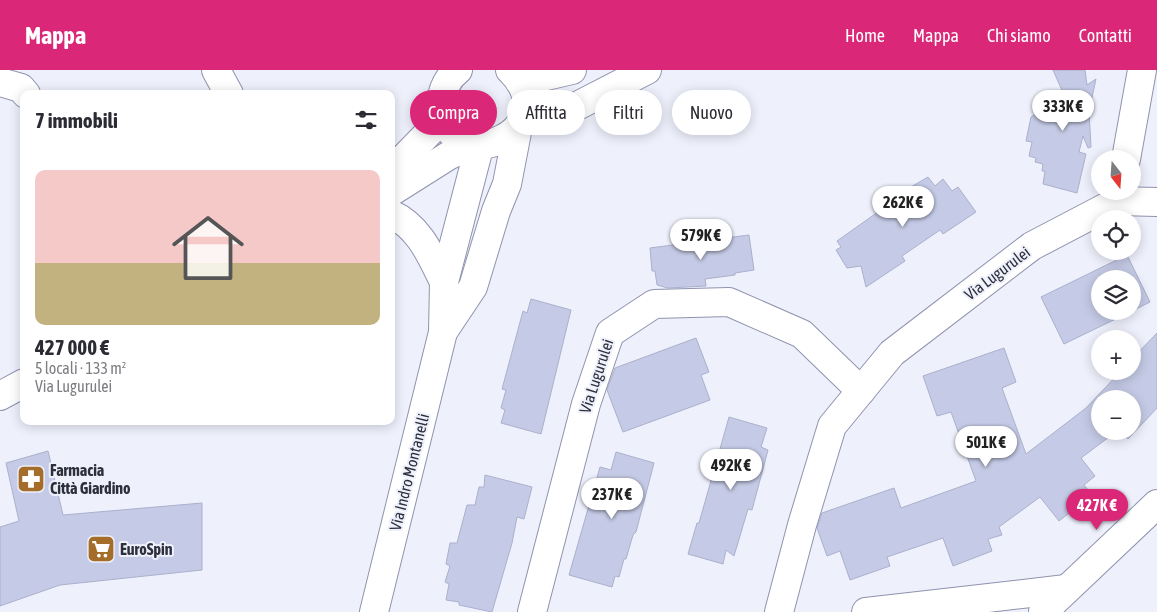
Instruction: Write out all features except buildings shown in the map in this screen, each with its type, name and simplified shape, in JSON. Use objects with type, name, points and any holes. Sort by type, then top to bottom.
[{"type":"street","points":[[216,70],[227,90]]},
{"type":"street","points":[[444,90],[450,78],[458,70]]},
{"type":"street","points":[[516,74],[572,70]]},
{"type":"street","points":[[585,102],[648,70]]},
{"type":"street","points":[[1128,150],[1142,70]]},
{"type":"street","name":"Via Indro Montanelli","points":[[516,74],[523,90]]},
{"type":"street","points":[[0,82],[23,90]]},
{"type":"street","points":[[395,164],[402,160],[426,135]]},
{"type":"street","points":[[456,135],[476,144]]},
{"type":"street","points":[[395,189],[448,156],[476,144],[498,142],[510,135]]},
{"type":"street","name":"Via Indro Montanelli","points":[[444,332],[474,287],[496,211],[507,184],[518,135]]},
{"type":"street","name":"Via Indro Montanelli","points":[[374,612],[444,332],[444,282],[476,144]]},
{"type":"street","name":"Via Lugurulei","points":[[1141,199],[1157,202]]},
{"type":"street","name":"Via Lugurulei","points":[[780,612],[802,525],[832,426],[892,353],[1032,246],[1112,200]]},
{"type":"street","name":"Via Indro Montanelli","points":[[395,216],[404,220],[417,233],[444,282]]},
{"type":"street","name":"Via Lugurulei","points":[[532,612],[586,404],[610,333],[654,304],[729,302],[802,334],[861,391]]},
{"type":"street","points":[[0,396],[20,385]]},
{"type":"street","points":[[1043,612],[1157,504]]},
{"type":"street","points":[[866,612],[1066,589]]},
{"type":"place","name":"Farmacia Città Giardino","points":[[31,479]]},
{"type":"place","name":"EuroSpin","points":[[101,549]]}]
